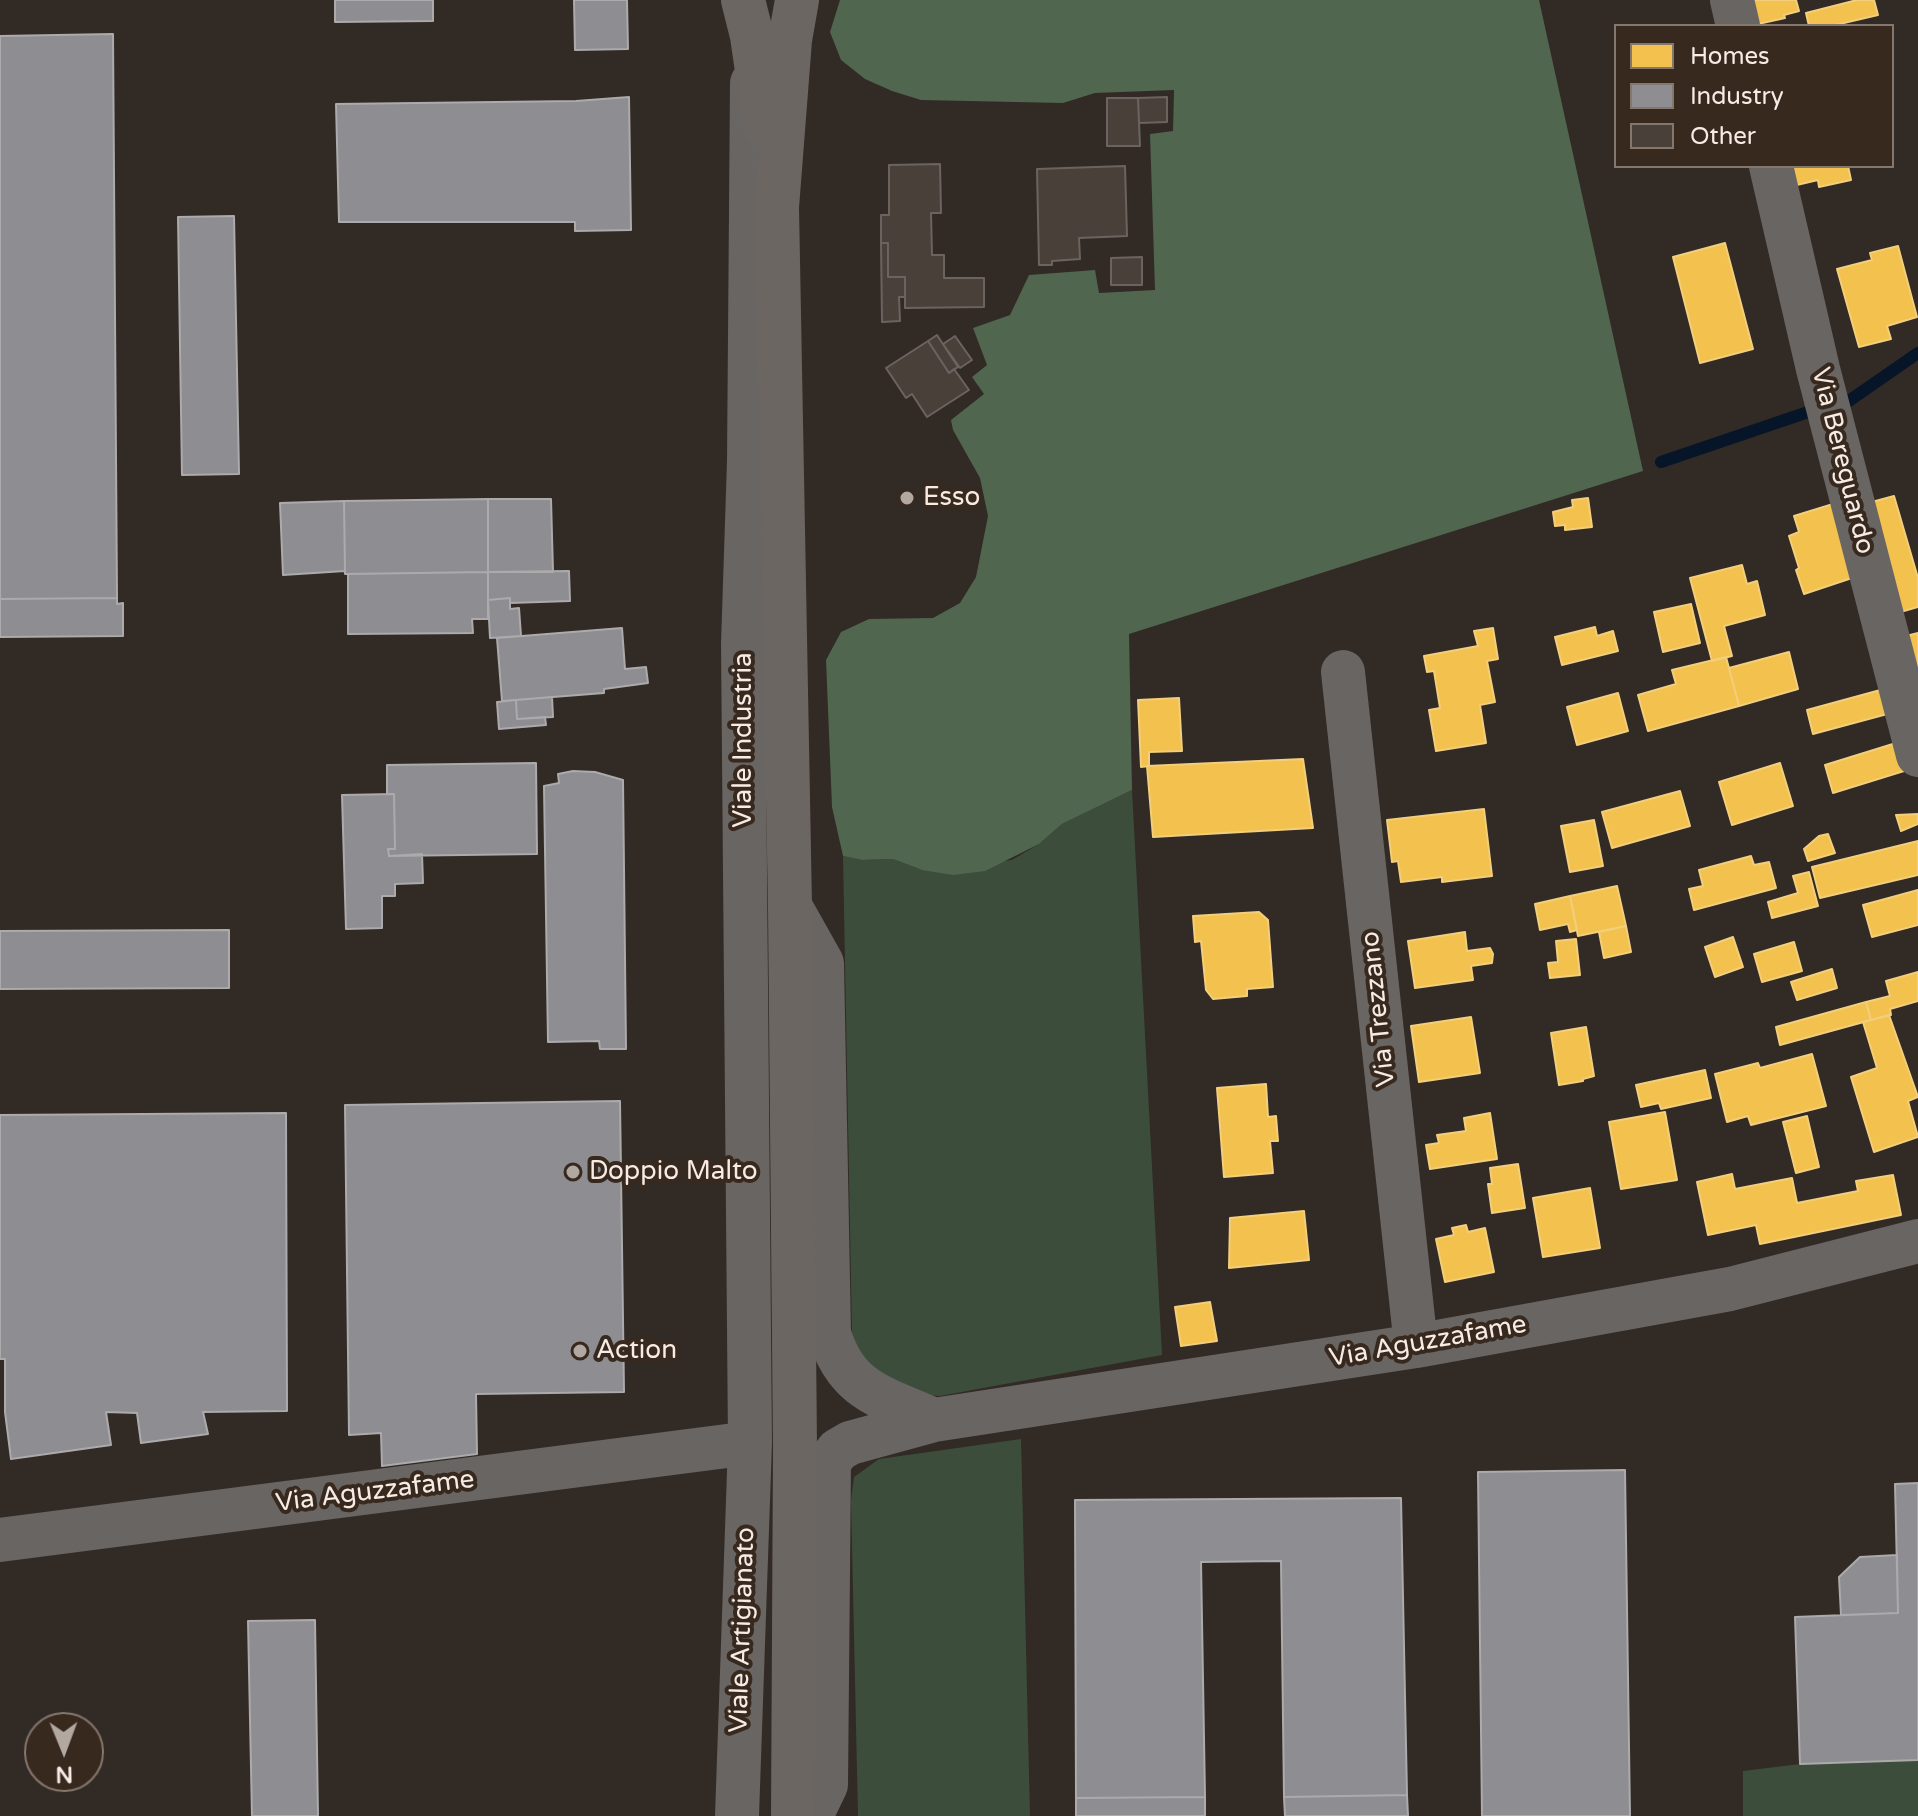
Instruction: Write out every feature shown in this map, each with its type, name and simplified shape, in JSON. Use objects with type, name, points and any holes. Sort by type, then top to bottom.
[{"type":"main road","name":"Viale Industria","points":[[795,1449],[790,906],[777,207],[790,40],[797,0]]},
{"type":"main road","name":"Viale Industria","points":[[748,18],[777,207]]},
{"type":"main road","name":"Viale Artigianato","points":[[793,1816],[795,1449]]},
{"type":"street","points":[[1732,0],[1738,24]]},
{"type":"street","name":"Viale Industria","points":[[748,18],[749,461],[743,644],[750,1443]]},
{"type":"street","name":"Via Bereguardo","points":[[1771,168],[1818,369],[1918,755]]},
{"type":"street","name":"Via Trezzano","points":[[1343,672],[1416,1346]]},
{"type":"street","points":[[790,906],[822,963],[829,1333],[835,1354],[847,1373],[863,1389],[934,1420]]},
{"type":"street","name":"Via Aguzzafame","points":[[811,1816],[826,1785],[829,1462],[838,1450],[850,1443],[934,1420],[1416,1346],[1730,1289],[1918,1241]]},
{"type":"street","name":"Via Aguzzafame","points":[[0,1540],[750,1443]]},
{"type":"street","name":"Viale Artigianato","points":[[737,1816],[750,1443]]},
{"type":"green space","points":[[840,0],[1539,0],[1643,471],[1129,634],[1132,790],[1062,824],[1039,844],[985,871],[953,875],[922,870],[893,859],[862,860],[843,856],[832,807],[826,660],[841,632],[869,619],[933,618],[960,603],[976,577],[988,516],[980,478],[953,430],[951,420],[984,394],[972,377],[987,365],[973,328],[1010,315],[1029,275],[1095,270],[1099,293],[1155,290],[1150,134],[1173,131],[1174,90],[1095,93],[1063,103],[921,100],[865,79],[841,60],[830,32]]},
{"type":"green space","points":[[1132,790],[1162,1355],[940,1396],[916,1395],[863,1365],[852,1334],[843,856],[862,860],[893,859],[922,870],[1012,860],[1039,844],[1062,824]]},
{"type":"green space","points":[[1021,1439],[1030,1816],[858,1816],[851,1500],[854,1477],[879,1459]]},
{"type":"green space","points":[[1918,1760],[1918,1816],[1743,1816],[1743,1771],[1800,1764]]},
{"type":"building: Homes","points":[[1743,0],[1796,0],[1799,11],[1784,15],[1785,18],[1749,24]]},
{"type":"building: Homes","points":[[1857,0],[1874,0],[1878,15],[1840,24],[1809,24],[1806,13]]},
{"type":"building: Homes","points":[[1780,168],[1848,168],[1851,180],[1819,187],[1818,180],[1784,188]]},
{"type":"building: Homes","points":[[1725,243],[1753,349],[1700,363],[1673,257]]},
{"type":"building: Homes","points":[[1898,246],[1917,317],[1887,326],[1891,339],[1859,347],[1837,269],[1872,260],[1870,253]]},
{"type":"building: Homes","points":[[1894,496],[1918,578],[1918,607],[1897,613],[1868,503]]},
{"type":"building: Homes","points":[[1588,498],[1592,527],[1565,530],[1565,525],[1555,526],[1553,512],[1573,507],[1572,500]]},
{"type":"building: Homes","points":[[1833,504],[1855,577],[1804,594],[1789,536],[1799,532],[1794,516]]},
{"type":"building: Homes","points":[[1742,565],[1747,584],[1757,581],[1765,615],[1724,626],[1732,656],[1712,661],[1690,578]]},
{"type":"building: Homes","points":[[1691,604],[1700,643],[1663,652],[1654,612]]},
{"type":"building: Homes","points":[[1595,627],[1597,636],[1613,631],[1618,651],[1562,665],[1555,637]]},
{"type":"building: Homes","points":[[1493,628],[1498,659],[1487,661],[1495,702],[1480,705],[1486,743],[1436,751],[1429,710],[1440,708],[1434,671],[1427,672],[1424,656],[1478,646],[1474,631]]},
{"type":"building: Homes","points":[[1918,633],[1918,705],[1898,638]]},
{"type":"building: Homes","points":[[1789,652],[1798,689],[1739,706],[1729,668]]},
{"type":"building: Homes","points":[[1726,657],[1739,706],[1648,731],[1638,695],[1676,684],[1672,670]]},
{"type":"building: Homes","points":[[1884,689],[1891,713],[1813,734],[1807,710]]},
{"type":"building: Homes","points":[[1618,693],[1628,731],[1577,745],[1567,707]]},
{"type":"building: Homes","points":[[1179,698],[1182,751],[1149,752],[1149,766],[1141,767],[1138,700]]},
{"type":"building: Homes","points":[[1896,743],[1904,771],[1833,793],[1825,765]]},
{"type":"building: Homes","points":[[1303,759],[1313,828],[1153,837],[1147,766]]},
{"type":"building: Homes","points":[[1780,763],[1793,806],[1732,825],[1719,782]]},
{"type":"building: Homes","points":[[1680,791],[1690,826],[1612,848],[1602,812]]},
{"type":"building: Homes","points":[[1484,809],[1492,876],[1442,882],[1442,877],[1401,882],[1398,861],[1392,862],[1387,820]]},
{"type":"building: Homes","points":[[1918,814],[1918,824],[1901,831],[1896,815]]},
{"type":"building: Homes","points":[[1594,820],[1603,866],[1570,872],[1561,826]]},
{"type":"building: Homes","points":[[1828,834],[1835,853],[1808,861],[1804,849],[1819,836]]},
{"type":"building: Homes","points":[[1918,841],[1918,875],[1820,898],[1812,867]]},
{"type":"building: Homes","points":[[1751,856],[1754,865],[1769,862],[1776,888],[1694,910],[1689,889],[1703,886],[1699,870]]},
{"type":"building: Homes","points":[[1809,872],[1818,906],[1772,918],[1768,902],[1798,893],[1793,876]]},
{"type":"building: Homes","points":[[1617,886],[1626,926],[1578,936],[1570,896]]},
{"type":"building: Homes","points":[[1918,890],[1918,925],[1872,937],[1863,905]]},
{"type":"building: Homes","points":[[1570,896],[1577,930],[1570,932],[1568,924],[1540,930],[1535,904]]},
{"type":"building: Homes","points":[[1259,912],[1268,920],[1273,987],[1247,989],[1247,996],[1213,999],[1206,990],[1201,941],[1195,942],[1193,916]]},
{"type":"building: Homes","points":[[1626,926],[1631,952],[1604,958],[1599,932]]},
{"type":"building: Homes","points":[[1465,932],[1467,951],[1490,948],[1492,963],[1471,966],[1473,980],[1415,988],[1408,941]]},
{"type":"building: Homes","points":[[1733,937],[1743,967],[1715,977],[1705,947]]},
{"type":"building: Homes","points":[[1576,939],[1580,975],[1550,978],[1548,963],[1558,962],[1556,941]]},
{"type":"building: Homes","points":[[1794,942],[1802,971],[1762,982],[1754,954]]},
{"type":"building: Homes","points":[[1832,969],[1837,988],[1797,1000],[1791,982]]},
{"type":"building: Homes","points":[[1918,972],[1918,1001],[1890,1009],[1891,1015],[1871,1020],[1866,1002],[1890,996],[1886,981]]},
{"type":"building: Homes","points":[[1866,1002],[1871,1020],[1780,1045],[1776,1027]]},
{"type":"building: Homes","points":[[1889,1015],[1918,1097],[1908,1101],[1918,1137],[1874,1152],[1851,1077],[1877,1068],[1863,1022]]},
{"type":"building: Homes","points":[[1471,1017],[1480,1073],[1419,1082],[1411,1026]]},
{"type":"building: Homes","points":[[1586,1027],[1594,1076],[1559,1085],[1551,1033]]},
{"type":"building: Homes","points":[[1812,1054],[1826,1106],[1751,1125],[1748,1116],[1727,1122],[1715,1074],[1758,1063],[1760,1068]]},
{"type":"building: Homes","points":[[1705,1070],[1711,1098],[1661,1109],[1659,1103],[1641,1107],[1636,1085]]},
{"type":"building: Homes","points":[[1266,1084],[1268,1117],[1276,1116],[1278,1141],[1270,1141],[1273,1173],[1224,1177],[1217,1088]]},
{"type":"building: Homes","points":[[1665,1112],[1677,1180],[1621,1189],[1609,1122]]},
{"type":"building: Homes","points":[[1490,1113],[1497,1159],[1430,1169],[1426,1145],[1439,1143],[1437,1135],[1466,1131],[1464,1118]]},
{"type":"building: Homes","points":[[1807,1116],[1819,1167],[1796,1173],[1783,1122]]},
{"type":"building: Homes","points":[[1518,1164],[1525,1208],[1492,1213],[1488,1184],[1492,1184],[1490,1168]]},
{"type":"building: Homes","points":[[1732,1174],[1735,1189],[1792,1178],[1797,1203],[1858,1191],[1856,1181],[1893,1175],[1901,1215],[1760,1244],[1756,1225],[1708,1235],[1697,1182]]},
{"type":"building: Homes","points":[[1590,1188],[1600,1248],[1543,1257],[1533,1198]]},
{"type":"building: Homes","points":[[1304,1211],[1309,1260],[1229,1268],[1230,1218]]},
{"type":"building: Homes","points":[[1466,1225],[1468,1232],[1485,1228],[1494,1272],[1445,1282],[1436,1239],[1454,1235],[1452,1228]]},
{"type":"building: Homes","points":[[1210,1302],[1217,1341],[1181,1346],[1175,1307]]},
{"type":"building: Industry","points":[[335,0],[433,0],[433,21],[335,22]]},
{"type":"building: Industry","points":[[574,0],[627,0],[628,49],[575,50]]},
{"type":"building: Industry","points":[[113,34],[117,598],[0,599],[0,36]]},
{"type":"building: Industry","points":[[629,97],[631,230],[575,231],[575,222],[339,222],[336,104],[576,101]]},
{"type":"building: Industry","points":[[234,216],[239,474],[182,475],[178,217]]},
{"type":"building: Industry","points":[[488,499],[488,572],[345,574],[344,501]]},
{"type":"building: Industry","points":[[488,499],[551,499],[553,572],[488,572]]},
{"type":"building: Industry","points":[[344,501],[345,571],[283,575],[280,503]]},
{"type":"building: Industry","points":[[569,571],[570,601],[510,603],[510,598],[488,600],[488,572]]},
{"type":"building: Industry","points":[[488,572],[488,619],[472,619],[473,633],[348,634],[348,574]]},
{"type":"building: Industry","points":[[117,598],[117,604],[123,603],[123,636],[0,637],[0,599]]},
{"type":"building: Industry","points":[[510,598],[510,609],[519,608],[521,636],[490,638],[488,600]]},
{"type":"building: Industry","points":[[622,628],[625,669],[646,667],[648,683],[604,689],[604,693],[502,701],[497,638]]},
{"type":"building: Industry","points":[[552,697],[553,717],[517,719],[516,700]]},
{"type":"building: Industry","points":[[516,700],[517,719],[545,717],[546,725],[499,729],[497,702]]},
{"type":"building: Industry","points":[[536,763],[537,854],[389,856],[388,849],[395,849],[394,794],[387,794],[387,765]]},
{"type":"building: Industry","points":[[595,772],[623,780],[626,1049],[600,1049],[599,1041],[548,1042],[544,786],[559,783],[558,774]]},
{"type":"building: Industry","points":[[394,794],[395,849],[388,849],[389,856],[422,854],[423,883],[395,884],[395,896],[382,896],[382,928],[346,929],[342,795]]},
{"type":"building: Industry","points":[[229,930],[229,988],[0,989],[0,931]]},
{"type":"building: Industry","points":[[620,1101],[624,1392],[476,1394],[477,1454],[382,1466],[381,1433],[349,1435],[345,1105]]},
{"type":"building: Industry","points":[[286,1113],[287,1411],[203,1412],[208,1434],[141,1443],[137,1413],[106,1412],[111,1445],[11,1459],[5,1412],[5,1359],[0,1359],[0,1115]]},
{"type":"building: Industry","points":[[1625,1470],[1630,1816],[1482,1816],[1478,1472]]},
{"type":"building: Industry","points":[[1918,1483],[1918,1760],[1800,1764],[1795,1617],[1898,1613],[1895,1484]]},
{"type":"building: Industry","points":[[1401,1498],[1407,1795],[1284,1797],[1281,1561],[1201,1562],[1205,1797],[1076,1798],[1075,1500]]},
{"type":"building: Industry","points":[[1897,1555],[1898,1613],[1841,1615],[1839,1577],[1860,1557]]},
{"type":"building: Industry","points":[[315,1620],[318,1816],[252,1816],[248,1621]]},
{"type":"building: Industry","points":[[1407,1795],[1408,1816],[1285,1816],[1284,1797]]},
{"type":"building: Industry","points":[[1205,1797],[1205,1816],[1076,1816],[1076,1798]]},
{"type":"building: Other","points":[[1167,97],[1167,122],[1139,123],[1138,98]]},
{"type":"building: Other","points":[[1107,98],[1138,98],[1140,146],[1107,146]]},
{"type":"building: Other","points":[[940,164],[941,213],[931,213],[932,255],[944,255],[944,278],[984,278],[984,307],[905,308],[905,277],[888,277],[888,243],[881,243],[881,215],[889,215],[889,165]]},
{"type":"building: Other","points":[[1125,166],[1127,236],[1079,238],[1080,259],[1039,265],[1037,169]]},
{"type":"building: Other","points":[[881,243],[888,243],[888,277],[905,277],[905,297],[899,297],[900,321],[882,322]]},
{"type":"building: Other","points":[[1142,257],[1142,285],[1111,285],[1111,258]]},
{"type":"building: Other","points":[[937,335],[958,367],[949,373],[928,341]]},
{"type":"building: Other","points":[[955,336],[972,360],[960,368],[943,344]]},
{"type":"building: Other","points":[[928,341],[949,373],[954,369],[969,390],[927,417],[912,394],[906,398],[886,368]]},
{"type":"waterway","points":[[1843,405],[1918,353]]},
{"type":"waterway","points":[[1661,462],[1817,409]]},
{"type":"place","name":"Esso","points":[[907,498]]},
{"type":"place","name":"Doppio Malto","points":[[573,1172]]},
{"type":"place","name":"Action","points":[[580,1351]]}]
